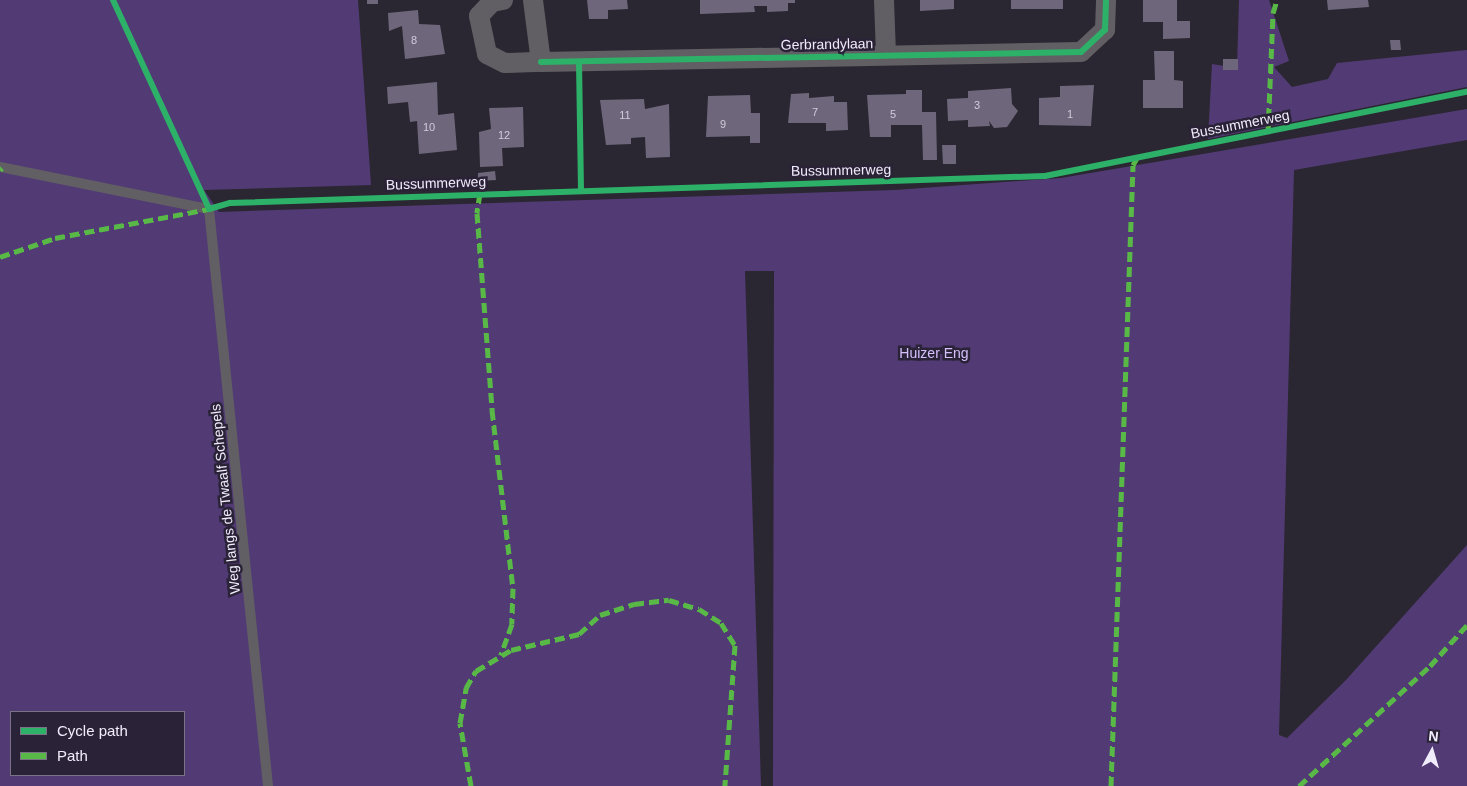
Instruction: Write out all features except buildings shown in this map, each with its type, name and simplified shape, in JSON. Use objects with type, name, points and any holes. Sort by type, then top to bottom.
[{"type":"street","name":"Gerbrandylaan","points":[[503,0],[492,2],[479,16],[487,54],[505,62],[1081,52],[1105,30],[1106,0]]},
{"type":"street","points":[[533,0],[541,62]]},
{"type":"street","points":[[884,0],[886,55]]},
{"type":"lane","name":"Weg langs de Twaalf Schepels","points":[[0,167],[209,209],[268,786]]},
{"type":"green space","name":"Huizer Eng","points":[[0,0],[358,0],[371,185],[204,190],[219,212],[895,190],[1061,178],[1467,109],[1467,140],[1294,170],[1279,735],[1287,738],[1346,680],[1467,545],[1467,786],[773,786],[774,271],[745,271],[761,786],[0,786]]},
{"type":"green space","points":[[1239,0],[1269,0],[1289,61],[1274,67],[1292,87],[1328,79],[1337,63],[1467,50],[1467,87],[1208,139],[1212,64],[1237,68]]},
{"type":"marked path","points":[[1268,133],[1273,13],[1277,0]]},
{"type":"marked path","points":[[1111,786],[1133,165],[1138,156]]},
{"type":"marked path","points":[[480,193],[477,213],[492,410],[513,588],[512,624],[501,655]]},
{"type":"marked path","points":[[0,257],[55,238],[209,209]]},
{"type":"marked path","points":[[471,786],[460,723],[466,688],[476,671],[511,650],[579,634],[600,615],[634,604],[669,600],[699,609],[721,623],[735,645],[725,786]]},
{"type":"marked path","points":[[1299,786],[1430,666],[1467,625]]},
{"type":"cycle path","name":"Bussummerweg","points":[[113,0],[209,209],[230,203],[1045,176],[1467,92]]},
{"type":"cycle path","points":[[541,62],[1081,52],[1105,30],[1106,0]]},
{"type":"cycle path","points":[[579,62],[581,189]]}]
